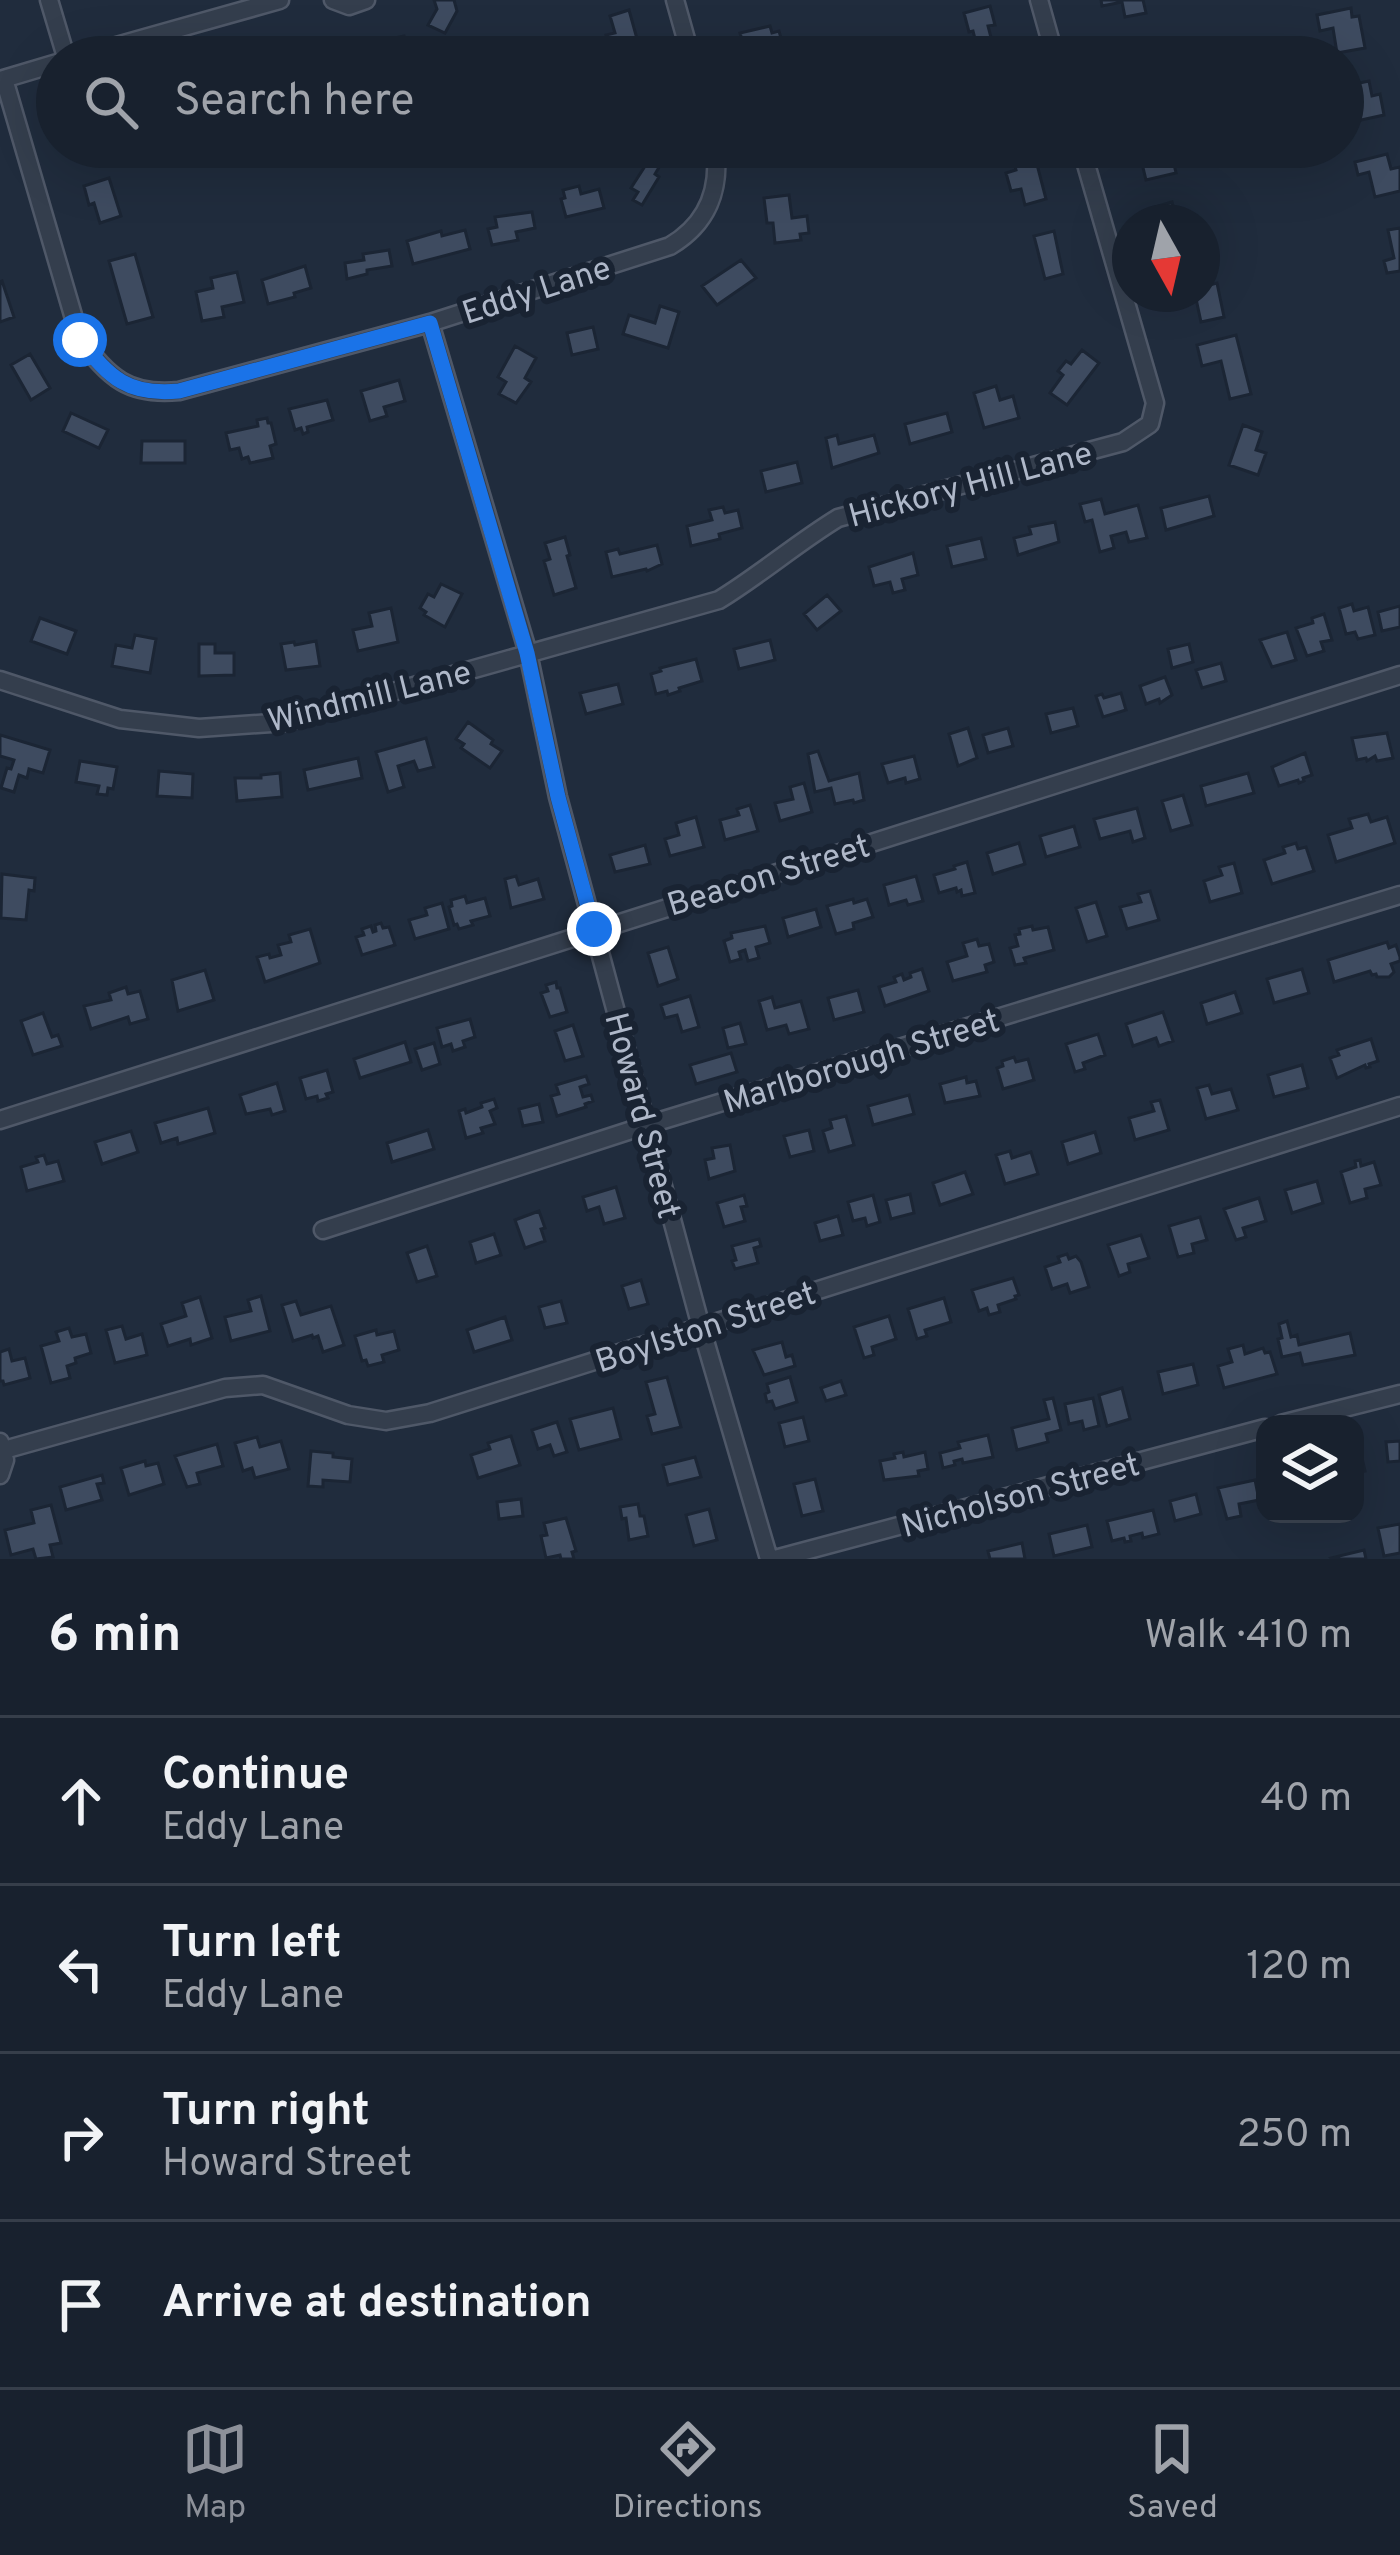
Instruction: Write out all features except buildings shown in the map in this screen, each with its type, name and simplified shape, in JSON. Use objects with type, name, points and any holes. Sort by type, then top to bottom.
[{"type":"street","points":[[49,0],[60,36]]},
{"type":"street","points":[[152,36],[280,0]]},
{"type":"street","points":[[333,0],[350,6],[366,0]]},
{"type":"street","points":[[675,0],[685,36]]},
{"type":"street","points":[[1039,0],[1049,36]]},
{"type":"street","points":[[2,79],[36,69]]},
{"type":"street","name":"Eddy Lane","points":[[2,79],[80,340],[102,368],[128,387],[152,393],[179,391],[430,323],[670,246],[692,233],[710,203],[716,168]]},
{"type":"street","name":"Hickory Hill Lane","points":[[527,653],[719,599],[838,518],[1123,442],[1150,424],[1155,403],[1087,168]]},
{"type":"street","name":"Howard Street","points":[[430,323],[527,653],[558,797],[701,1327],[772,1559]]},
{"type":"street","name":"Windmill Lane","points":[[0,680],[120,718],[200,728],[286,722],[527,653]]},
{"type":"street","name":"Beacon Street","points":[[2,1113],[1400,675]]},
{"type":"street","name":"Marlborough Street","points":[[323,1230],[646,1125],[1400,895]]},
{"type":"street","name":"Boylston Street","points":[[0,1475],[5,1460],[2,1446],[225,1388],[263,1385],[348,1415],[386,1421],[430,1413],[1400,1106]]},
{"type":"street","points":[[1317,1415],[1400,1394]]},
{"type":"street","name":"Nicholson Street","points":[[772,1559],[1256,1430]]},
{"type":"route","points":[[80,340],[102,368],[128,387],[152,393],[179,391],[430,323],[527,653],[558,797],[594,929]]}]
